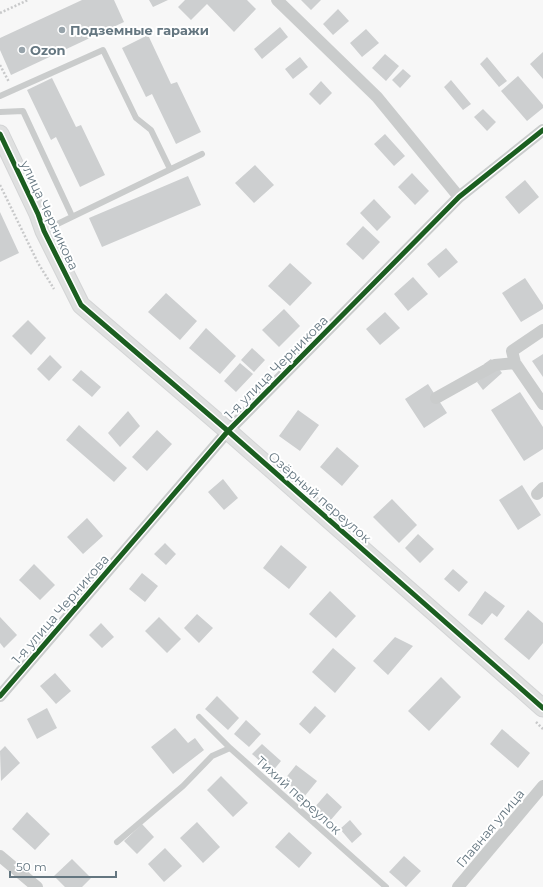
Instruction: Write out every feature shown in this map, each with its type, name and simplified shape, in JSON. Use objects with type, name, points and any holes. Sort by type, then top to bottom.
[{"type":"street","points":[[277,0],[377,97],[459,197]]},
{"type":"street","name":"1-я улица Черникова","points":[[0,696],[228,431],[459,197],[543,130]]},
{"type":"street","name":"улица Черникова","points":[[0,134],[38,214],[44,231],[81,305]]},
{"type":"street","name":"улица Черникова","points":[[0,149],[33,217],[44,231]]},
{"type":"street","name":"Озёрный переулок","points":[[81,305],[228,431],[543,708]]},
{"type":"street","points":[[543,330],[512,351],[515,363],[543,404]]},
{"type":"street","points":[[436,398],[495,365],[515,363]]},
{"type":"street","name":"Главная улица","points":[[458,887],[543,786]]},
{"type":"street","points":[[0,856],[37,887]]},
{"type":"lane","points":[[0,96],[103,50],[136,118],[151,130],[170,169]]},
{"type":"lane","points":[[0,112],[23,111],[72,216]]},
{"type":"lane","points":[[44,231],[72,216],[202,154]]},
{"type":"lane","name":"Тихий переулок","points":[[199,717],[230,748],[386,887]]},
{"type":"lane","points":[[117,842],[183,786],[212,756],[230,748]]},
{"type":"path","points":[[0,13],[28,0]]},
{"type":"building","name":"Подземные гаражи","points":[[82,0],[114,0],[124,22],[11,75],[0,50],[0,38]]},
{"type":"building","points":[[149,0],[168,0],[153,7]]},
{"type":"building","points":[[185,0],[247,0],[256,9],[234,32],[207,4],[191,20],[178,7]]},
{"type":"building","points":[[301,0],[321,0],[311,10]]},
{"type":"building","points":[[338,9],[349,21],[333,35],[323,24]]},
{"type":"building","points":[[280,27],[288,37],[262,59],[254,49]]},
{"type":"building","points":[[366,29],[379,43],[362,57],[350,43]]},
{"type":"building","points":[[148,35],[171,84],[177,82],[201,132],[176,144],[152,94],[146,97],[122,48]]},
{"type":"building","points":[[543,52],[543,79],[530,64]]},
{"type":"building","points":[[385,54],[399,66],[386,81],[372,68]]},
{"type":"building","points":[[300,57],[308,67],[293,79],[285,69]]},
{"type":"building","points":[[487,57],[507,81],[499,87],[480,64]]},
{"type":"building","points":[[403,69],[411,76],[400,88],[392,80]]},
{"type":"building","points":[[518,76],[543,105],[543,108],[527,121],[501,91]]},
{"type":"building","points":[[52,78],[76,127],[81,125],[105,175],[80,187],[56,137],[51,140],[27,90]]},
{"type":"building","points":[[451,80],[471,104],[463,110],[444,87]]},
{"type":"building","points":[[321,81],[332,93],[320,105],[309,94]]},
{"type":"building","points":[[483,109],[496,122],[487,131],[474,117]]},
{"type":"building","points":[[385,134],[405,156],[394,166],[374,144]]},
{"type":"building","points":[[255,165],[274,185],[254,203],[235,183]]},
{"type":"building","points":[[412,173],[429,191],[415,205],[398,187]]},
{"type":"building","points":[[188,176],[201,205],[102,247],[89,218]]},
{"type":"building","points":[[525,180],[539,197],[519,214],[505,197]]},
{"type":"building","points":[[374,199],[391,217],[377,231],[360,213]]},
{"type":"building","points":[[0,212],[19,253],[0,262]]},
{"type":"building","points":[[363,226],[380,242],[363,260],[346,244]]},
{"type":"building","points":[[446,248],[458,262],[439,278],[427,264]]},
{"type":"building","points":[[290,263],[312,283],[290,306],[268,286]]},
{"type":"building","points":[[413,277],[428,294],[408,311],[394,294]]},
{"type":"building","points":[[525,278],[543,305],[543,309],[521,322],[502,293]]},
{"type":"building","points":[[166,293],[197,321],[180,340],[148,312]]},
{"type":"building","points":[[284,309],[300,326],[279,347],[262,330]]},
{"type":"building","points":[[385,312],[400,328],[380,345],[366,329]]},
{"type":"building","points":[[28,320],[46,338],[31,355],[12,336]]},
{"type":"building","points":[[206,328],[236,356],[220,374],[189,348]]},
{"type":"building","points":[[252,348],[265,360],[254,372],[241,360]]},
{"type":"building","points":[[543,354],[543,377],[532,361]]},
{"type":"building","points":[[50,355],[62,367],[49,381],[37,369]]},
{"type":"building","points":[[491,359],[502,373],[483,390],[477,382],[491,372],[484,364]]},
{"type":"building","points":[[240,363],[253,374],[236,392],[224,381]]},
{"type":"building","points":[[81,370],[101,387],[92,397],[72,380]]},
{"type":"building","points":[[428,384],[447,413],[424,428],[405,399]]},
{"type":"building","points":[[520,392],[543,427],[543,449],[524,461],[491,410]]},
{"type":"building","points":[[298,410],[319,425],[300,451],[279,436]]},
{"type":"building","points":[[128,411],[140,426],[120,447],[108,433]]},
{"type":"building","points":[[79,425],[127,468],[114,482],[66,440]]},
{"type":"building","points":[[157,430],[172,444],[147,471],[132,457]]},
{"type":"building","points":[[337,447],[359,466],[342,486],[320,467]]},
{"type":"building","points":[[223,479],[238,498],[224,510],[208,492]]},
{"type":"building","points":[[522,485],[541,515],[518,530],[499,500]]},
{"type":"building","points":[[392,499],[417,525],[399,543],[373,517]]},
{"type":"building","points":[[87,518],[103,536],[83,554],[67,537]]},
{"type":"building","points":[[418,534],[434,549],[420,563],[405,548]]},
{"type":"building","points":[[165,543],[176,554],[166,565],[154,554]]},
{"type":"building","points":[[281,545],[307,567],[289,589],[263,568]]},
{"type":"building","points":[[34,564],[55,585],[40,600],[19,580]]},
{"type":"building","points":[[453,569],[468,582],[459,592],[444,579]]},
{"type":"building","points":[[142,573],[158,586],[145,602],[129,589]]},
{"type":"building","points":[[330,591],[356,616],[336,638],[309,614]]},
{"type":"building","points":[[485,591],[505,606],[497,617],[492,613],[482,625],[468,615]]},
{"type":"building","points":[[528,610],[543,623],[543,643],[529,660],[504,639]]},
{"type":"building","points":[[197,614],[213,628],[199,643],[184,628]]},
{"type":"building","points":[[0,617],[17,635],[4,648],[0,643]]},
{"type":"building","points":[[159,617],[181,639],[167,653],[145,631]]},
{"type":"building","points":[[101,623],[114,637],[102,648],[89,635]]},
{"type":"building","points":[[395,637],[413,646],[388,675],[373,661]]},
{"type":"building","points":[[333,648],[356,668],[335,693],[312,672]]},
{"type":"building","points":[[55,673],[71,691],[56,704],[40,686]]},
{"type":"building","points":[[441,677],[461,697],[429,731],[408,711]]},
{"type":"building","points":[[217,696],[239,718],[228,730],[205,709]]},
{"type":"building","points":[[315,706],[326,716],[310,734],[299,724]]},
{"type":"building","points":[[47,708],[57,728],[37,739],[27,719]]},
{"type":"building","points":[[246,720],[261,734],[249,747],[234,734]]},
{"type":"building","points":[[175,728],[188,743],[195,738],[204,750],[173,774],[151,747]]},
{"type":"building","points":[[502,729],[530,753],[518,768],[490,744]]},
{"type":"building","points":[[262,744],[281,761],[272,772],[252,754]]},
{"type":"building","points":[[5,746],[20,763],[1,781],[0,751]]},
{"type":"building","points":[[296,765],[317,781],[304,797],[284,780]]},
{"type":"building","points":[[221,776],[248,803],[233,817],[207,790]]},
{"type":"building","points":[[327,793],[342,807],[329,822],[314,808]]},
{"type":"building","points":[[27,812],[50,834],[35,850],[12,829]]},
{"type":"building","points":[[350,820],[362,834],[352,843],[340,829]]},
{"type":"building","points":[[197,822],[220,847],[203,863],[180,838]]},
{"type":"building","points":[[142,824],[154,837],[137,854],[124,841]]},
{"type":"building","points":[[289,832],[312,853],[299,868],[275,847]]},
{"type":"building","points":[[165,848],[182,866],[164,882],[148,864]]},
{"type":"building","points":[[404,856],[421,871],[406,887],[389,872]]},
{"type":"building","points":[[72,859],[91,878],[82,887],[65,887],[54,876]]},
{"type":"cycle path","points":[[0,696],[228,431],[459,197],[543,130]]},
{"type":"cycle path","points":[[0,134],[38,214],[44,231],[81,305],[228,431],[543,708]]},
{"type":"place","name":"Подземные гаражи","points":[[62,30]]},
{"type":"place","name":"Ozon","points":[[22,50]]}]
